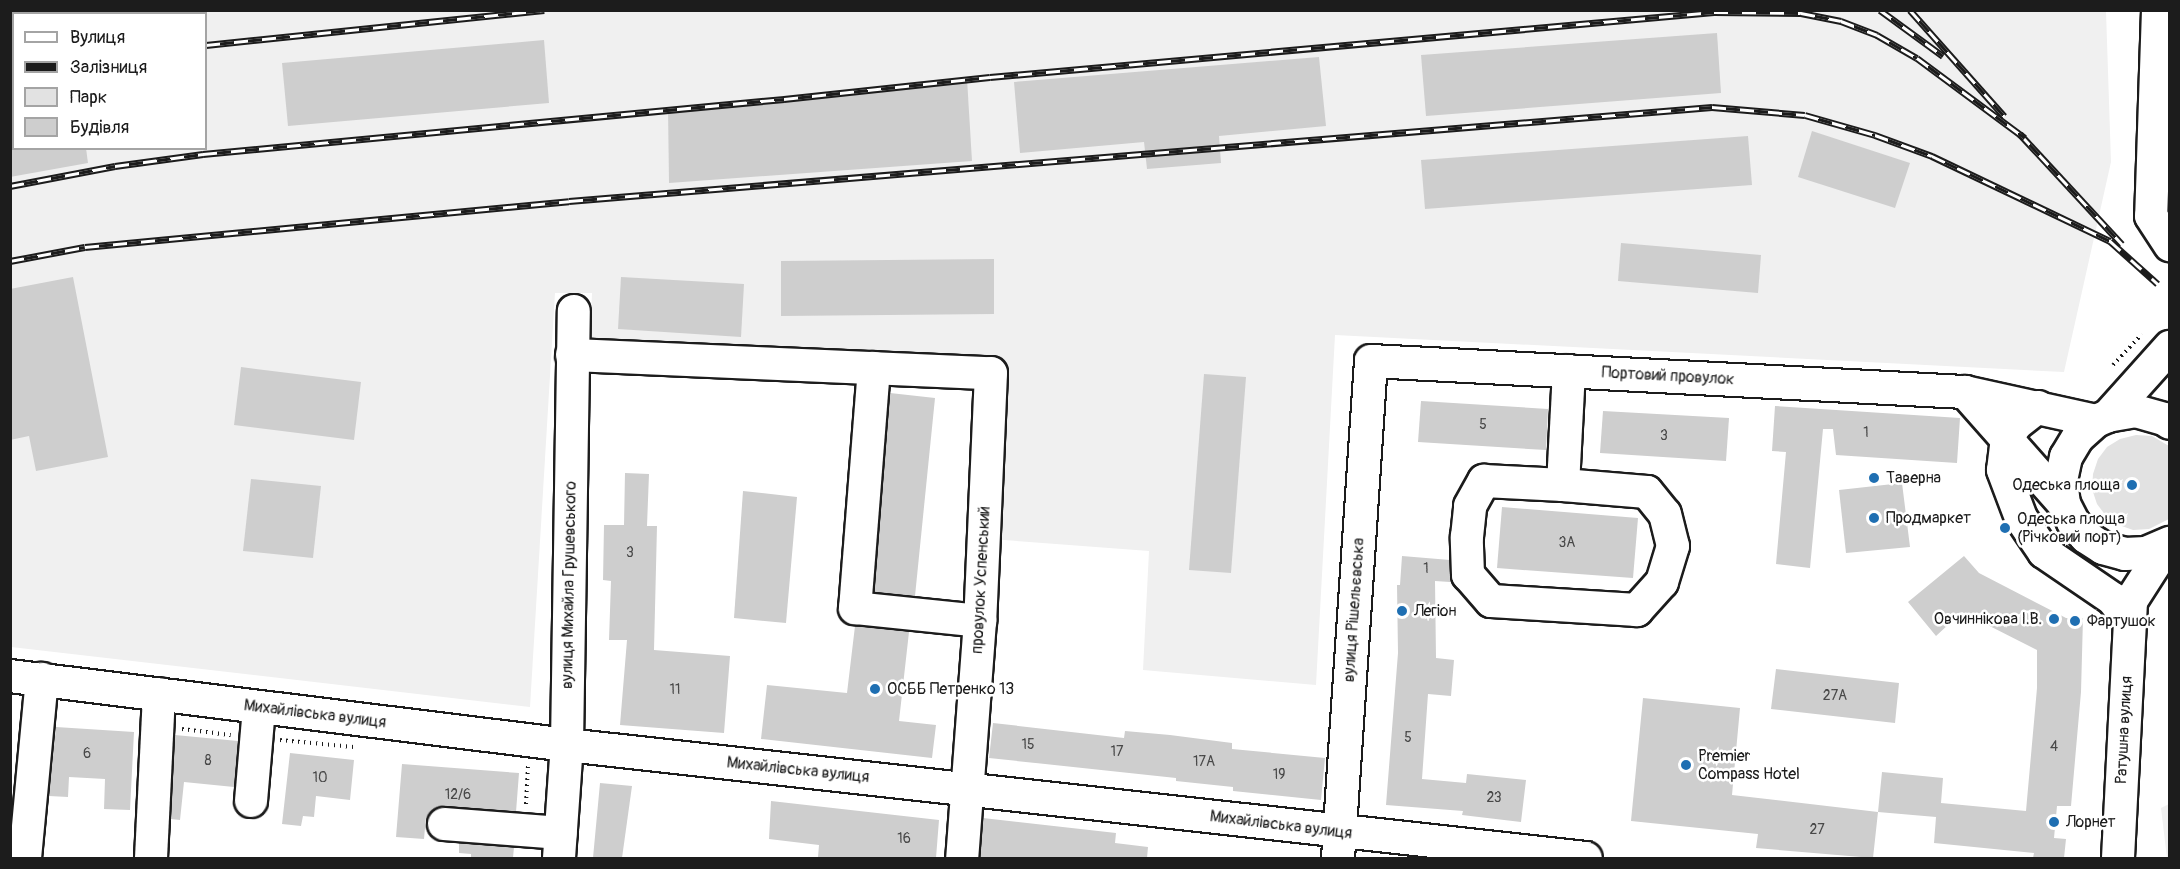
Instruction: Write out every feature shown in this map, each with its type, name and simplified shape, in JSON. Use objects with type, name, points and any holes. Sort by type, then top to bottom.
[{"type":"street","points":[[2158,10],[2151,216],[2169,245]]},
{"type":"street","name":"вулиця Михайла Грушевського","points":[[560,846],[567,745],[574,312]]},
{"type":"street","points":[[2064,504],[2061,480],[2066,457],[2078,437],[2102,419],[2155,349]]},
{"type":"street","points":[[2102,419],[2136,411],[2167,421],[2155,349]]},
{"type":"street","points":[[572,355],[874,368],[855,608],[980,621]]},
{"type":"street","name":"Портовий провулок","points":[[1371,361],[1965,392],[2102,419]]},
{"type":"street","name":"вулиця Рішельєвська","points":[[1339,846],[1371,361]]},
{"type":"street","name":"провулок Успенський","points":[[874,368],[991,373],[980,621],[962,858]]},
{"type":"street","points":[[1563,485],[1569,371]]},
{"type":"street","points":[[1965,392],[2064,504],[2073,522],[2086,537],[2103,548],[2125,554],[2146,553],[2168,544]]},
{"type":"street","points":[[2038,407],[2016,424],[2007,438],[2003,470],[2021,518],[2044,552],[2130,611]]},
{"type":"street","points":[[1484,481],[1563,485],[1647,492],[1665,514],[1673,546],[1662,582],[1637,610],[1491,601],[1468,575],[1467,537],[1470,506],[1484,481]]},
{"type":"street","name":"Ратушна вулиця","points":[[2118,858],[2130,611],[2168,544]]},
{"type":"street","points":[[2103,548],[2130,611]]},
{"type":"street","name":"Михайлівська вулиця","points":[[10,675],[530,741],[968,788],[1339,846],[1586,858]]},
{"type":"street","points":[[25,858],[42,679]]},
{"type":"street","points":[[151,858],[159,694]]},
{"type":"street","points":[[251,801],[259,706]]},
{"type":"street","points":[[444,824],[525,830],[560,846]]},
{"type":"path","points":[[2113,365],[2155,349]]},
{"type":"path","points":[[525,830],[530,741]]},
{"type":"shaded area","points":[[11,11],[2106,11],[2111,162],[2064,372],[1335,335],[1316,685],[1143,670],[1149,551],[990,539],[1001,368],[590,343],[592,293],[555,293],[530,707],[11,647]]},
{"type":"shaded area","points":[[2169,804],[2169,858],[2167,858],[2161,808]]},
{"type":"green space","name":"Одеська площа","points":[[2136,435],[2152,436],[2169,446],[2169,519],[2149,529],[2133,530],[2119,525],[2106,516],[2097,504],[2092,489],[2093,474],[2098,459],[2107,447],[2120,439]]},
{"type":"building","points":[[1717,33],[1721,93],[1426,116],[1421,55]]},
{"type":"building","points":[[544,40],[549,103],[288,126],[282,63]]},
{"type":"building","points":[[1319,57],[1326,126],[1219,136],[1221,163],[1147,169],[1144,142],[1020,153],[1014,82]]},
{"type":"building","points":[[967,79],[972,161],[669,183],[668,109]]},
{"type":"building","points":[[1812,131],[1910,163],[1895,208],[1798,177]]},
{"type":"building","points":[[1748,136],[1752,185],[1425,209],[1421,160]]},
{"type":"building","points":[[10,148],[12,150],[86,150],[88,163],[10,177]]},
{"type":"building","points":[[1621,243],[1761,255],[1758,293],[1618,281]]},
{"type":"building","points":[[994,259],[994,314],[781,316],[781,261]]},
{"type":"building","points":[[73,277],[108,457],[36,471],[29,436],[10,440],[10,289]]},
{"type":"building","points":[[621,277],[744,284],[741,337],[618,329]]},
{"type":"building","points":[[241,367],[361,382],[354,440],[234,425]]},
{"type":"building","points":[[1204,374],[1246,377],[1231,573],[1189,570]]},
{"type":"building","points":[[890,393],[935,398],[915,596],[874,592]]},
{"type":"building","points":[[1421,401],[1548,409],[1546,450],[1418,442]]},
{"type":"building","points":[[1775,406],[1960,418],[1957,463],[1836,455],[1833,429],[1823,429],[1810,568],[1776,564],[1786,452],[1772,451]]},
{"type":"building","points":[[1603,411],[1729,418],[1726,461],[1600,453]]},
{"type":"building","points":[[625,473],[649,474],[647,526],[657,526],[654,650],[730,656],[724,733],[620,725],[627,640],[609,640],[611,581],[603,580],[604,525],[624,525]]},
{"type":"building","points":[[251,479],[321,486],[313,558],[243,551]]},
{"type":"building","name":"Продмаркет","points":[[1902,483],[1910,547],[1846,553],[1839,490]]},
{"type":"building","points":[[743,491],[797,497],[786,623],[734,618]]},
{"type":"building","points":[[1502,507],[1638,518],[1633,578],[1497,568]]},
{"type":"building","points":[[1402,556],[1450,560],[1450,582],[1435,581],[1436,658],[1454,660],[1451,696],[1428,694],[1422,779],[1466,783],[1467,774],[1526,780],[1521,822],[1462,815],[1463,811],[1386,805],[1398,653],[1397,585],[1400,585]]},
{"type":"building","points":[[1964,556],[1979,573],[2066,618],[2083,618],[2081,692],[2071,806],[2057,806],[2054,838],[2066,839],[2064,858],[2033,858],[2034,853],[1934,843],[1936,817],[1878,812],[1882,772],[1943,778],[1941,803],[2026,811],[2037,688],[2037,650],[1962,612],[1936,636],[1908,602]]},
{"type":"building","name":"ОСББ Петренко 13","points":[[855,626],[909,632],[899,721],[936,725],[932,758],[761,739],[767,685],[847,693]]},
{"type":"building","points":[[1776,669],[1899,683],[1895,723],[1771,709]]},
{"type":"building","name":"Premier Compass Hotel","points":[[1643,698],[1740,708],[1732,795],[1878,812],[1873,858],[1756,848],[1758,834],[1631,821]]},
{"type":"building","points":[[993,723],[1124,738],[1125,731],[1170,735],[1232,743],[1232,749],[1325,758],[1321,800],[1233,791],[1233,787],[1176,781],[1176,778],[989,758]]},
{"type":"building","points":[[56,727],[134,732],[130,810],[104,809],[105,779],[69,777],[68,797],[49,796]]},
{"type":"building","points":[[175,735],[238,741],[234,787],[184,782],[180,820],[171,819]]},
{"type":"building","points":[[290,753],[354,760],[350,800],[316,796],[314,817],[303,816],[301,826],[282,824]]},
{"type":"building","points":[[402,764],[519,773],[516,812],[437,808],[426,817],[424,839],[396,837]]},
{"type":"building","points":[[600,783],[632,786],[622,858],[593,858]]},
{"type":"building","points":[[771,801],[939,820],[936,858],[818,857],[819,845],[769,839]]},
{"type":"building","points":[[983,818],[1116,833],[1115,843],[1148,847],[1147,858],[980,858]]},
{"type":"building","points":[[459,843],[514,847],[513,858],[471,858],[471,854],[459,853]]},
{"type":"railway","points":[[207,45],[544,10]]},
{"type":"railway","points":[[1880,10],[1943,56]]},
{"type":"railway","points":[[1910,10],[2004,116]]},
{"type":"railway","points":[[10,186],[115,166],[203,154],[784,99],[990,77],[1714,12],[1801,13],[1841,21],[1877,35],[1917,58],[2025,138]]},
{"type":"railway","points":[[10,261],[85,247],[569,201],[1712,107],[1805,115],[1875,135],[1932,156],[2110,241],[2158,284]]},
{"type":"railway","points":[[2020,134],[2122,244]]},
{"type":"place","name":"Таверна","points":[[1874,478]]},
{"type":"place","name":"Одеська площа","points":[[2132,485]]},
{"type":"place","name":"Продмаркет","points":[[1874,518]]},
{"type":"place","name":"Одеська площа (Річковий порт)","points":[[2005,528]]},
{"type":"place","name":"Легіон","points":[[1402,611]]},
{"type":"place","name":"Овчиннікова І.В.","points":[[2054,619]]},
{"type":"place","name":"Фартушок","points":[[2075,621]]},
{"type":"place","name":"ОСББ Петренко 13","points":[[875,689]]},
{"type":"place","name":"Premier Compass Hotel","points":[[1686,765]]},
{"type":"place","name":"Лорнет","points":[[2054,822]]}]
